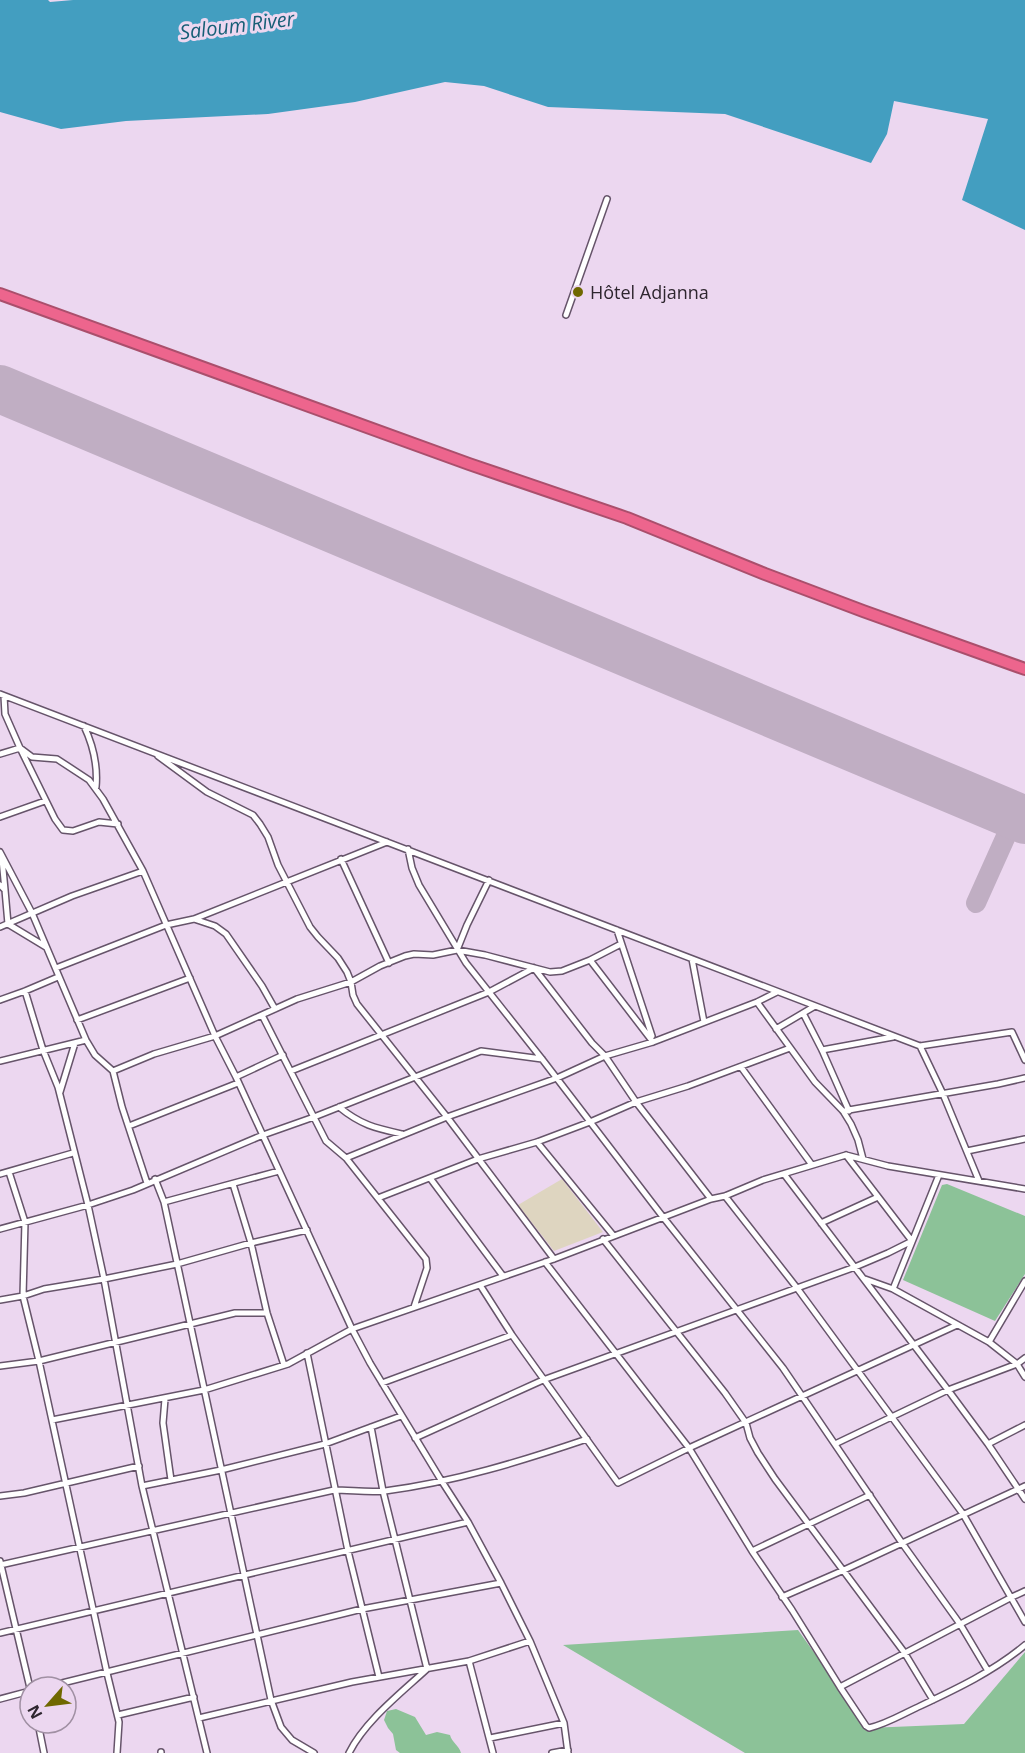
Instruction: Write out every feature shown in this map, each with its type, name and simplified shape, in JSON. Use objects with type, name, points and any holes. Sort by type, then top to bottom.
[{"type":"highway","points":[[0,294],[196,366],[627,518],[841,603],[1025,669]]},
{"type":"street","points":[[566,315],[608,199]]},
{"type":"street","points":[[118,824],[99,822],[73,831],[63,830],[45,801],[20,748],[5,714],[2,695],[920,1046],[1012,1032],[1025,1060]]},
{"type":"street","points":[[84,726],[92,747],[97,774],[96,787]]},
{"type":"street","points":[[0,754],[20,748]]},
{"type":"street","points":[[20,748],[32,757],[57,759],[89,780],[96,787],[118,824],[143,871],[214,1036],[263,1135],[352,1329],[415,1438],[468,1522],[530,1641],[564,1723],[568,1751],[552,1753]]},
{"type":"street","points":[[153,752],[207,792],[253,815],[268,837],[278,865],[310,927],[338,958],[351,982],[357,1004],[447,1117],[554,1258]]},
{"type":"street","points":[[0,817],[45,801]]},
{"type":"street","points":[[56,968],[166,925],[194,919],[388,842]]},
{"type":"street","points":[[408,849],[419,885],[475,976],[783,1368],[960,1624],[988,1671]]},
{"type":"street","points":[[1,853],[2,887],[8,924],[47,948]]},
{"type":"street","points":[[1,853],[32,913],[87,1040],[95,1055],[113,1071],[122,1107],[147,1183]]},
{"type":"street","points":[[341,859],[388,963]]},
{"type":"street","points":[[0,927],[72,896],[143,871]]},
{"type":"street","points":[[458,950],[466,925],[489,880]]},
{"type":"street","points":[[194,919],[215,926],[226,934],[275,1009]]},
{"type":"street","points":[[617,930],[653,1042]]},
{"type":"street","points":[[113,1071],[154,1054],[214,1036],[319,991],[351,982],[411,954],[433,955],[458,950],[550,972],[562,971],[590,960],[621,944]]},
{"type":"street","points":[[692,959],[705,1022]]},
{"type":"street","points":[[590,960],[653,1042]]},
{"type":"street","points":[[291,1071],[489,992],[534,968]]},
{"type":"street","points":[[534,968],[592,1043],[605,1056],[636,1102],[711,1198]]},
{"type":"street","points":[[1,999],[25,992],[58,976]]},
{"type":"street","points":[[77,1020],[190,978]]},
{"type":"street","points":[[25,992],[59,1093],[87,1205],[104,1279],[142,1486],[207,1753]]},
{"type":"street","points":[[346,1158],[447,1117],[557,1078],[605,1056],[653,1042],[758,1002],[777,992]]},
{"type":"street","points":[[758,1002],[815,1082],[846,1111]]},
{"type":"street","points":[[776,1029],[815,1006]]},
{"type":"street","points":[[803,1013],[822,1050],[858,1140],[863,1159]]},
{"type":"street","points":[[262,1015],[327,1143],[346,1158],[426,1259],[428,1264],[414,1307]]},
{"type":"street","points":[[822,1050],[895,1037]]},
{"type":"street","points":[[0,1061],[87,1040]]},
{"type":"street","points":[[59,1093],[75,1043]]},
{"type":"street","points":[[920,1046],[943,1094],[979,1181]]},
{"type":"street","points":[[378,1198],[478,1159],[537,1142],[636,1102],[688,1086],[790,1048]]},
{"type":"street","points":[[0,1229],[87,1205],[147,1183],[263,1135],[481,1051],[542,1059]]},
{"type":"street","points":[[129,1126],[237,1080],[283,1055]]},
{"type":"street","points":[[741,1067],[812,1165]]},
{"type":"street","points":[[846,1111],[1025,1078]]},
{"type":"street","points":[[339,1107],[368,1126],[404,1135]]},
{"type":"street","points":[[967,1151],[1025,1139]]},
{"type":"street","points":[[537,1142],[613,1234]]},
{"type":"street","points":[[0,1174],[73,1153]]},
{"type":"street","points":[[846,1155],[912,1241]]},
{"type":"street","points":[[52,1420],[204,1390],[284,1365],[352,1329],[544,1262],[711,1198],[725,1196],[763,1180],[846,1155],[888,1166],[1025,1189]]},
{"type":"street","points":[[164,1202],[279,1171]]},
{"type":"street","points":[[9,1172],[26,1222],[23,1296],[118,1715],[117,1753]]},
{"type":"street","points":[[784,1174],[948,1390],[1025,1499]]},
{"type":"street","points":[[893,1289],[939,1175]]},
{"type":"street","points":[[430,1178],[503,1276]]},
{"type":"street","points":[[155,1179],[164,1202],[271,1700],[281,1727],[292,1740],[314,1753]]},
{"type":"street","points":[[233,1184],[251,1243],[267,1312],[284,1365]]},
{"type":"street","points":[[725,1196],[797,1288],[963,1514],[1025,1622]]},
{"type":"street","points":[[821,1223],[878,1197]]},
{"type":"street","points":[[0,1300],[45,1289],[177,1264],[307,1230]]},
{"type":"street","points":[[603,1239],[725,1393],[746,1423],[750,1438],[775,1479],[904,1652],[933,1700]]},
{"type":"street","points":[[415,1438],[543,1380],[855,1267],[912,1241]]},
{"type":"street","points":[[544,1262],[689,1448],[752,1551],[864,1724],[869,1728],[933,1700],[988,1671],[1025,1645]]},
{"type":"street","points":[[864,1279],[893,1289],[989,1342],[1017,1364],[1025,1377]]},
{"type":"street","points":[[989,1342],[1025,1281]]},
{"type":"street","points":[[480,1285],[543,1380],[618,1483],[957,1325]]},
{"type":"street","points":[[0,1366],[39,1361],[235,1313],[267,1312]]},
{"type":"street","points":[[382,1383],[512,1335]]},
{"type":"street","points":[[307,1353],[334,1490],[379,1677]]},
{"type":"street","points":[[835,1444],[948,1390],[1017,1364],[1025,1358]]},
{"type":"street","points":[[165,1399],[163,1423],[171,1480]]},
{"type":"street","points":[[142,1486],[221,1470],[326,1444],[402,1416]]},
{"type":"street","points":[[988,1444],[1025,1425]]},
{"type":"street","points":[[370,1427],[383,1491],[427,1669]]},
{"type":"street","points":[[27,1675],[0,1564],[334,1490],[383,1491],[441,1480],[528,1459],[587,1439]]},
{"type":"street","points":[[0,1496],[138,1466]]},
{"type":"street","points":[[782,1597],[1025,1486]]},
{"type":"street","points":[[752,1551],[870,1495]]},
{"type":"street","points":[[0,1633],[468,1522]]},
{"type":"street","points":[[78,1680],[362,1609],[501,1583]]},
{"type":"street","points":[[840,1687],[1025,1591]]},
{"type":"street","points":[[199,1718],[379,1677],[469,1661],[530,1641]]},
{"type":"street","points":[[469,1661],[493,1753]]},
{"type":"street","points":[[349,1753],[361,1734],[387,1706],[427,1669]]},
{"type":"street","points":[[0,1699],[18,1694]]},
{"type":"street","points":[[118,1715],[194,1697]]},
{"type":"street","points":[[490,1738],[564,1723]]},
{"type":"street","points":[[40,1735],[44,1753]]},
{"type":"shaded area","points":[[562,1179],[603,1232],[554,1251],[518,1205]]},
{"type":"green space","points":[[947,1184],[1025,1216],[1025,1274],[995,1321],[903,1280],[942,1185]]},
{"type":"green space","points":[[798,1630],[868,1728],[964,1724],[1025,1652],[1025,1753],[745,1753],[563,1645]]},
{"type":"green space","points":[[396,1709],[415,1717],[426,1735],[437,1732],[450,1735],[461,1753],[400,1753],[396,1750],[393,1734],[384,1720],[387,1711]]},
{"type":"water","name":"Saloum River","points":[[0,0],[48,0],[50,2],[73,0],[1025,0],[1025,230],[962,200],[988,119],[894,101],[887,134],[871,163],[725,114],[548,107],[484,86],[445,82],[355,102],[268,114],[126,121],[61,129],[0,112]]},
{"type":"taxiway","points":[[976,903],[1015,816]]},
{"type":"runway","points":[[0,389],[1025,820]]},
{"type":"place","name":"Hôtel Adjanna","points":[[578,292]]}]
